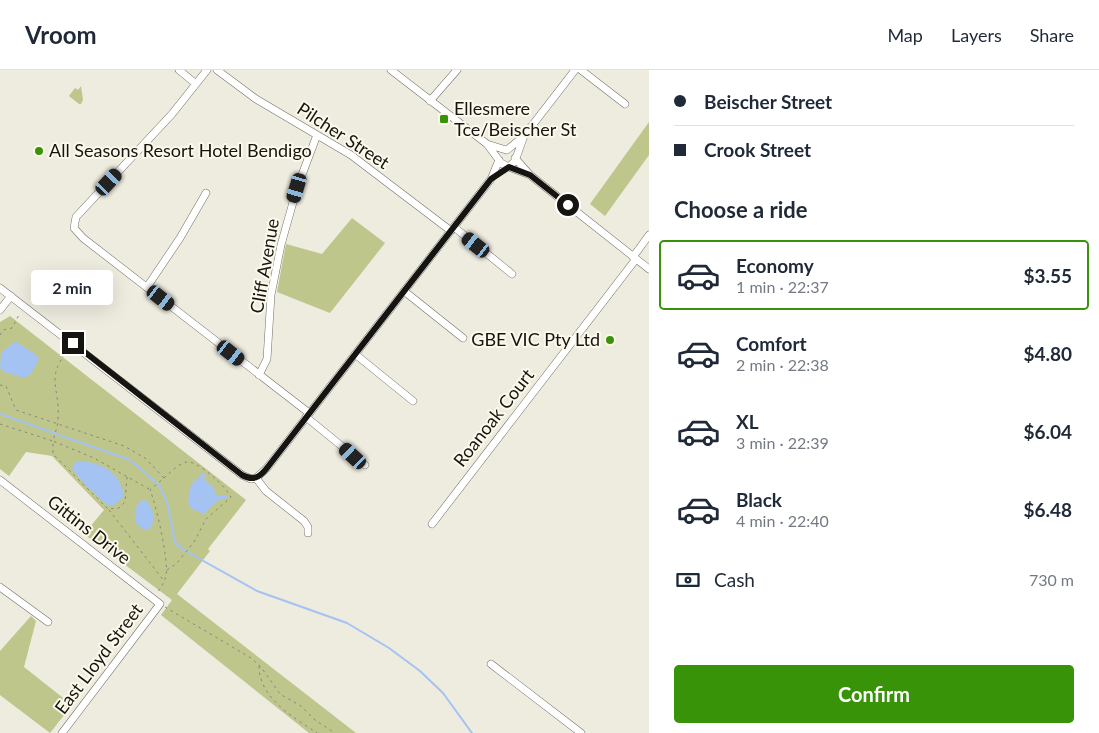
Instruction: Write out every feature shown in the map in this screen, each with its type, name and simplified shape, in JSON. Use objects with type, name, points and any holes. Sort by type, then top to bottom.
[{"type":"street","points":[[179,70],[196,84]]},
{"type":"street","points":[[207,70],[161,126],[76,217],[73,224],[78,234],[259,375],[365,464]]},
{"type":"street","name":"Pilcher Street","points":[[217,70],[249,94],[351,155],[512,274]]},
{"type":"street","points":[[391,70],[487,144],[502,165],[530,175]]},
{"type":"street","points":[[430,101],[456,70]]},
{"type":"street","points":[[0,288],[242,475],[251,479],[256,478],[264,472],[491,179],[500,154],[524,136],[575,70]]},
{"type":"street","points":[[581,70],[626,104]]},
{"type":"street","name":"Cliff Avenue","points":[[259,375],[267,359],[271,295],[281,245],[297,188],[317,135]]},
{"type":"street","points":[[491,179],[509,167],[524,136]]},
{"type":"street","points":[[487,144],[512,152],[530,175],[649,269]]},
{"type":"street","points":[[146,287],[180,238],[206,193]]},
{"type":"street","name":"Roanoak Court","points":[[432,524],[635,258],[649,235]]},
{"type":"street","points":[[404,291],[463,338]]},
{"type":"street","points":[[0,310],[11,296]]},
{"type":"street","points":[[355,354],[413,401]]},
{"type":"street","points":[[256,478],[263,488],[304,521],[308,527],[308,533]]},
{"type":"street","name":"Gittins Drive","points":[[0,480],[160,604]]},
{"type":"street","points":[[0,587],[48,622]]},
{"type":"street","name":"East Lloyd Street","points":[[62,733],[160,604]]},
{"type":"street","points":[[491,664],[581,733]]},
{"type":"path","points":[[0,335],[3,330],[12,328],[14,321],[25,307]]},
{"type":"path","points":[[73,343],[56,370],[54,386],[58,405],[53,454],[108,509],[164,581]]},
{"type":"path","points":[[0,385],[6,386],[16,410],[57,426],[132,449],[145,458],[163,479]]},
{"type":"path","points":[[0,424],[53,440],[94,458],[150,490],[157,506],[166,570],[164,581],[153,598]]},
{"type":"path","points":[[150,490],[183,463],[193,462],[209,473],[231,497],[206,519],[194,542],[176,564],[166,570]]},
{"type":"path","points":[[108,509],[119,508],[125,502],[127,477]]},
{"type":"path","points":[[160,604],[251,658],[260,665],[283,697],[301,706],[315,720],[334,733]]},
{"type":"path","points":[[260,665],[262,684],[268,694],[317,733]]},
{"type":"green space","points":[[81,86],[83,100],[79,104],[69,96],[75,88],[78,90]]},
{"type":"green space","points":[[649,122],[649,155],[605,216],[590,204]]},
{"type":"green space","points":[[352,218],[385,243],[330,313],[277,292],[286,244],[322,254]]},
{"type":"green space","points":[[10,316],[246,500],[208,549],[210,551],[177,594],[356,733],[309,733],[161,615],[172,600],[84,534],[104,510],[52,456],[26,452],[9,476],[0,469],[0,322]]},
{"type":"green space","points":[[31,616],[36,621],[24,667],[72,705],[50,733],[0,695],[0,651]]},
{"type":"water","points":[[15,341],[35,354],[39,359],[31,374],[24,378],[4,372],[0,368],[1,353]]},
{"type":"water","points":[[78,461],[102,466],[109,470],[119,480],[124,496],[113,506],[108,506],[85,485],[72,469]]},
{"type":"water","points":[[204,473],[206,474],[204,479],[213,487],[217,496],[227,496],[227,498],[217,501],[204,514],[189,506],[189,490]]},
{"type":"water","points":[[143,500],[147,501],[153,511],[153,523],[149,530],[144,530],[135,520],[136,507]]},
{"type":"waterway","points":[[0,414],[130,460],[159,485],[167,502],[175,542],[182,549],[257,591],[347,623],[389,648],[420,671],[443,693],[472,733]]},
{"type":"place","name":"Ellesmere Tce/Beischer St","points":[[444,119]]},
{"type":"place","name":"All Seasons Resort Hotel Bendigo","points":[[39,151]]},
{"type":"place","name":"GBE VIC Pty Ltd","points":[[610,340]]},
{"type":"route","points":[[73,343],[242,475],[251,479],[256,478],[267,468],[491,179],[509,167],[516,169],[530,175],[568,205]]}]
